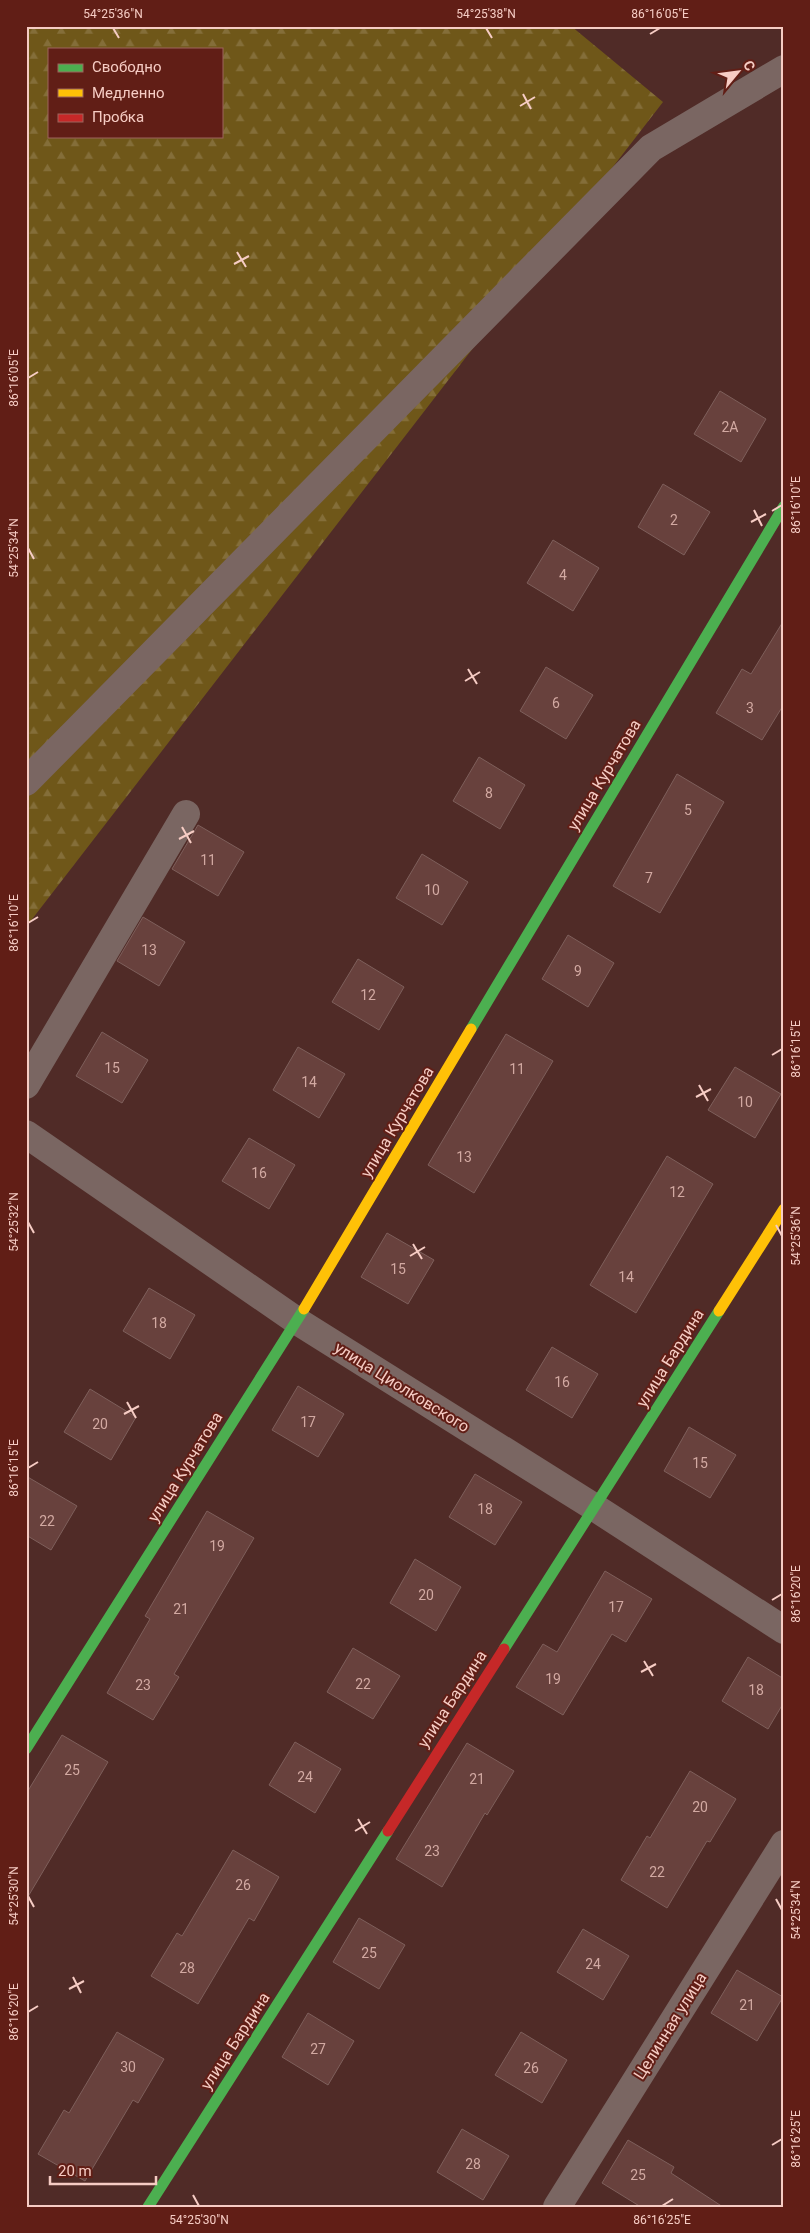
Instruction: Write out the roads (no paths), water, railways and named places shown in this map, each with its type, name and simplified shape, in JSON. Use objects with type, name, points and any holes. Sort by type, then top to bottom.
[{"type":"street","points":[[26,782],[651,148],[784,69]]},
{"type":"street","name":"улица Курчатова","points":[[26,1749],[297,1322],[784,506]]},
{"type":"street","points":[[26,1084],[186,814]]},
{"type":"street","name":"улица Циолковского","points":[[26,1134],[297,1322],[594,1507],[784,1630]]},
{"type":"street","name":"улица Бардина","points":[[148,2207],[784,1210]]},
{"type":"street","name":"Целинная улица","points":[[557,2207],[784,1844]]}]
